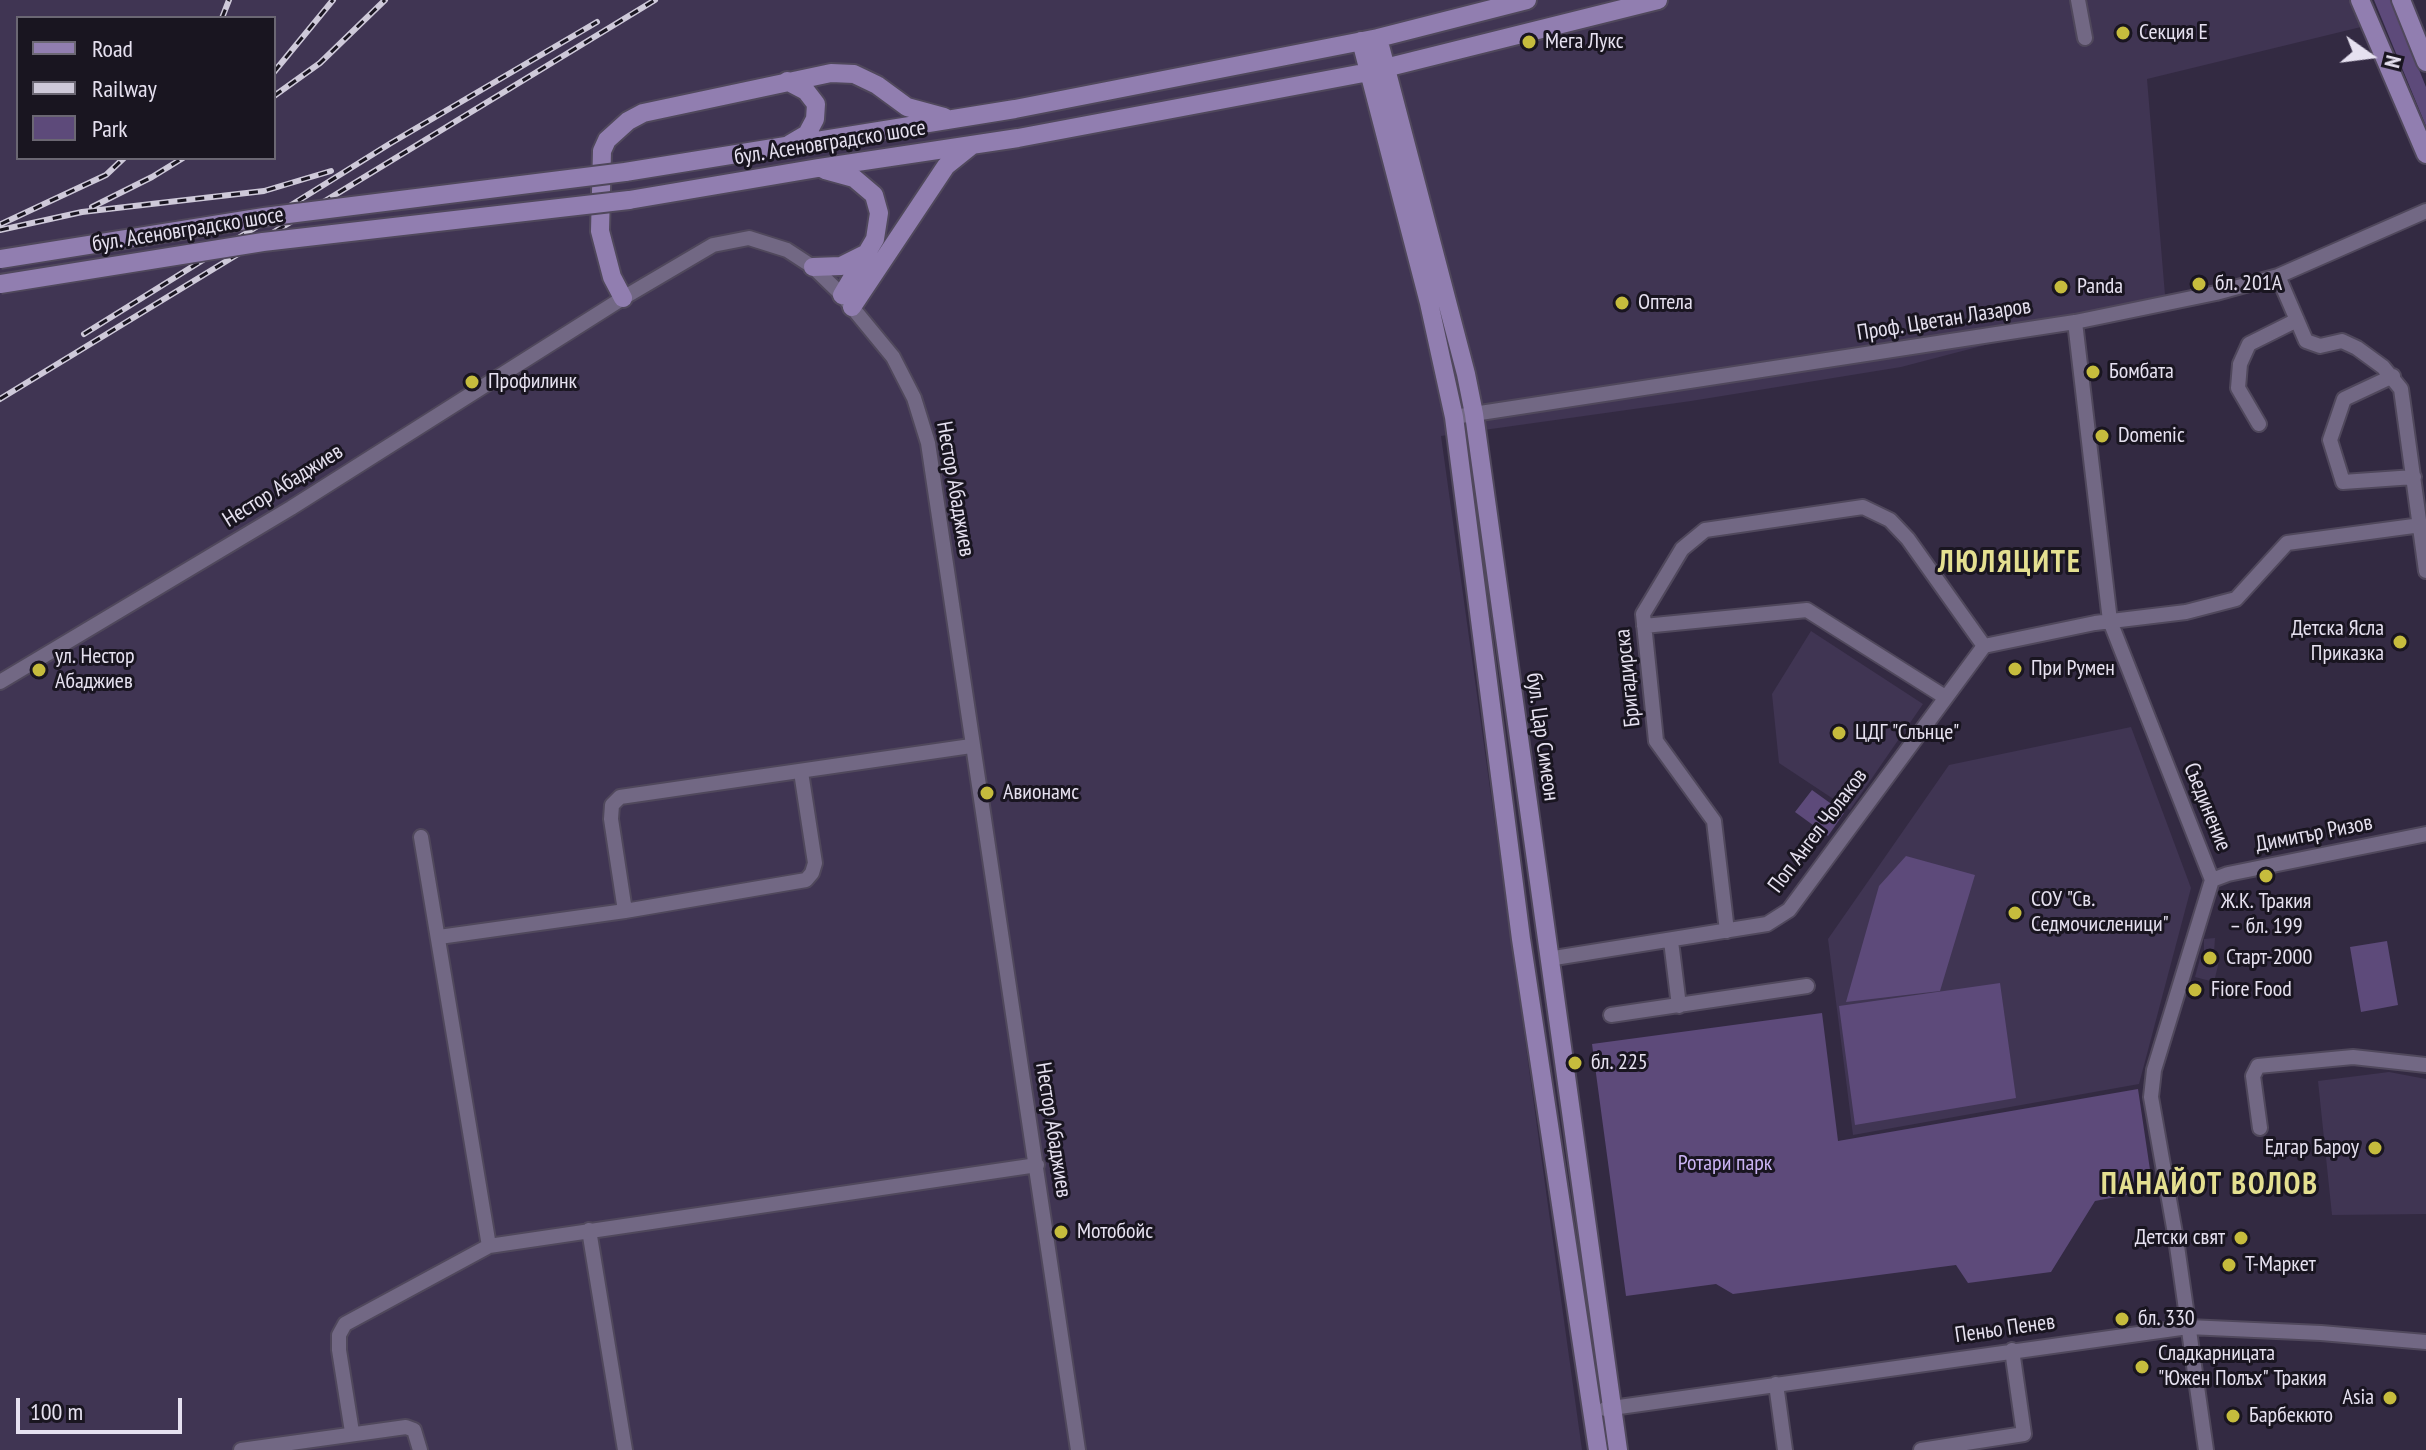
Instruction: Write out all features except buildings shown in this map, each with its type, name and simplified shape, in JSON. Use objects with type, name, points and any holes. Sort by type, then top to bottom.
[{"type":"main road","name":"бул. Асеновградско шосе","points":[[0,259],[264,217],[625,172],[955,119],[1370,40],[1527,0]]},
{"type":"main road","name":"бул. Асеновградско шосе","points":[[0,284],[263,242],[629,200],[974,145],[1378,70],[1658,0]]},
{"type":"main road","points":[[2360,0],[2426,154]]},
{"type":"main road","points":[[2401,0],[2426,62]]},
{"type":"main road","name":"бул. Цар Симеон","points":[[1370,40],[1463,361],[1474,414],[1618,1450]]},
{"type":"main road","name":"бул. Цар Симеон","points":[[1378,70],[1454,417],[1521,939],[1598,1450]]},
{"type":"main road","points":[[623,298],[612,277],[600,231],[602,151],[616,129],[643,113],[831,73],[854,74],[877,85],[907,107],[955,119]]},
{"type":"main road","points":[[785,146],[807,134],[815,119],[816,104],[806,91],[787,81]]},
{"type":"main road","points":[[847,301],[946,166],[974,145]]},
{"type":"main road","points":[[818,168],[854,178],[874,195],[879,213],[875,239],[847,301]]},
{"type":"main road","points":[[813,267],[841,266],[867,253]]},
{"type":"street","points":[[2078,0],[2085,38]]},
{"type":"street","name":"Проф. Цветан Лазаров","points":[[1454,417],[2075,322],[2216,293],[2278,276],[2426,211]]},
{"type":"street","name":"Нестор Абаджиев","points":[[0,682],[291,508],[623,298],[713,245],[749,238],[787,250],[813,267],[847,301],[893,357],[914,398],[928,443],[1078,1450]]},
{"type":"street","points":[[2278,276],[2306,341],[2320,346],[2342,341],[2357,348],[2393,376],[2401,389],[2426,571]]},
{"type":"street","points":[[2259,424],[2238,388],[2240,364],[2249,344],[2297,320]]},
{"type":"street","name":"Съединение","points":[[2075,322],[2110,621],[2212,880],[2154,1070],[2151,1097],[2176,1239],[2206,1450]]},
{"type":"street","points":[[2393,376],[2344,399],[2330,440],[2343,482],[2414,477]]},
{"type":"street","name":"Бригадирска","points":[[1727,931],[1714,821],[1656,741],[1643,614],[1682,549],[1705,530],[1863,507],[1890,520],[1908,539],[1984,646]]},
{"type":"street","points":[[1984,646],[2110,621],[2186,612],[2236,599],[2287,543],[2421,525]]},
{"type":"street","points":[[1644,626],[1807,610],[1945,697]]},
{"type":"street","name":"Поп Ангел Чолаков","points":[[1548,959],[1767,924],[1789,910],[1984,646]]},
{"type":"street","points":[[625,911],[611,819],[612,805],[620,797],[971,746]]},
{"type":"street","points":[[439,937],[625,911],[806,880],[815,863],[801,772]]},
{"type":"street","name":"Димитър Ризов","points":[[2212,880],[2228,874],[2426,834]]},
{"type":"street","points":[[421,837],[489,1246]]},
{"type":"street","points":[[1671,941],[1679,1006]]},
{"type":"street","points":[[1611,1015],[1807,986]]},
{"type":"street","points":[[2260,1128],[2253,1076],[2258,1066],[2353,1057],[2426,1065]]},
{"type":"street","points":[[352,1432],[339,1350],[339,1335],[345,1324],[489,1246],[1037,1165]]},
{"type":"street","points":[[589,1230],[625,1450]]},
{"type":"street","name":"Пеньо Пенев","points":[[1592,1411],[2188,1327],[2426,1342]]},
{"type":"street","points":[[1921,1450],[2024,1434],[2012,1350]]},
{"type":"street","points":[[1776,1384],[1785,1450]]},
{"type":"street","points":[[241,1450],[352,1432],[406,1427],[414,1430],[420,1450]]},
{"type":"shaded area","points":[[0,0],[2350,0],[2361,27],[2147,79],[2165,295],[1901,367],[1691,401],[1441,436],[1582,1450],[0,1450]]},
{"type":"shaded area","name":"ЦДГ \"Слънце\"","points":[[1811,631],[1923,704],[1850,810],[1779,763],[1772,694]]},
{"type":"shaded area","name":"СОУ \"Св. Седмочисленици\"","points":[[2131,727],[2191,888],[2139,1084],[1853,1135],[1828,939],[1949,765]]},
{"type":"shaded area","name":"Старт-2000","points":[[2215,938],[2214,953],[2219,954],[2219,961],[2214,982],[2195,977],[2201,955],[2204,954],[2204,939]]},
{"type":"shaded area","name":"Едгар Бароу","points":[[2389,1072],[2426,1079],[2426,1214],[2332,1215],[2318,1081]]},
{"type":"green space","points":[[2374,0],[2391,0],[2426,87],[2426,126]]},
{"type":"green space","points":[[1812,790],[1844,813],[1828,836],[1795,812]]},
{"type":"green space","points":[[1906,856],[1975,875],[1940,991],[1846,1002],[1879,886]]},
{"type":"green space","points":[[2387,941],[2398,1005],[2361,1012],[2350,947]]},
{"type":"green space","points":[[2000,983],[2016,1098],[1855,1125],[1839,1006]]},
{"type":"green space","name":"Ротари парк","points":[[1822,1013],[1838,1141],[2138,1089],[2153,1190],[2095,1201],[2051,1272],[1968,1283],[1956,1265],[1733,1294],[1716,1284],[1626,1296],[1592,1044]]},
{"type":"railway","points":[[223,16],[229,0]]},
{"type":"railway","points":[[276,70],[333,0]]},
{"type":"railway","points":[[276,95],[320,63],[385,0]]},
{"type":"railway","points":[[0,399],[655,0]]},
{"type":"railway","points":[[84,334],[391,143],[597,22]]},
{"type":"railway","points":[[1,224],[106,175],[122,160]]},
{"type":"railway","points":[[92,207],[180,160]]},
{"type":"railway","points":[[0,230],[82,212],[264,191],[331,171]]},
{"type":"place","name":"Секция E","points":[[2123,33]]},
{"type":"place","name":"Мега Лукс","points":[[1529,42]]},
{"type":"place","name":"бл. 201А","points":[[2199,284]]},
{"type":"place","name":"Panda","points":[[2061,287]]},
{"type":"place","name":"Оптела","points":[[1622,303]]},
{"type":"place","name":"Бомбата","points":[[2093,372]]},
{"type":"place","name":"Профилинк","points":[[472,382]]},
{"type":"place","name":"Domenic","points":[[2102,436]]},
{"type":"place","name":"Детска Ясла Приказка","points":[[2400,642]]},
{"type":"place","name":"При Румен","points":[[2015,669]]},
{"type":"place","name":"ул. Нестор Абаджиев","points":[[39,670]]},
{"type":"place","name":"ЦДГ \"Слънце\"","points":[[1839,733]]},
{"type":"place","name":"Авионамс","points":[[987,793]]},
{"type":"place","name":"Ж.К. Тракия – бл. 199","points":[[2266,876]]},
{"type":"place","name":"СОУ \"Св. Седмочисленици\"","points":[[2015,913]]},
{"type":"place","name":"Старт-2000","points":[[2210,958]]},
{"type":"place","name":"Fiore Food","points":[[2195,990]]},
{"type":"place","name":"бл. 225","points":[[1575,1063]]},
{"type":"place","name":"Едгар Бароу","points":[[2375,1148]]},
{"type":"place","name":"Мотобойс","points":[[1061,1232]]},
{"type":"place","name":"Детски свят","points":[[2241,1238]]},
{"type":"place","name":"Т-Маркет","points":[[2229,1265]]},
{"type":"place","name":"бл. 330","points":[[2122,1319]]},
{"type":"place","name":"Сладкарницата \"Южен Полъх\" Тракия","points":[[2142,1367]]},
{"type":"place","name":"Asia","points":[[2390,1398]]},
{"type":"place","name":"Барбекюто","points":[[2233,1416]]},
{"type":"district","name":"ЛЮЛЯЦИТЕ","points":[[2010,563]]},
{"type":"district","name":"ПАНАЙОТ ВОЛОВ","points":[[2210,1185]]}]
